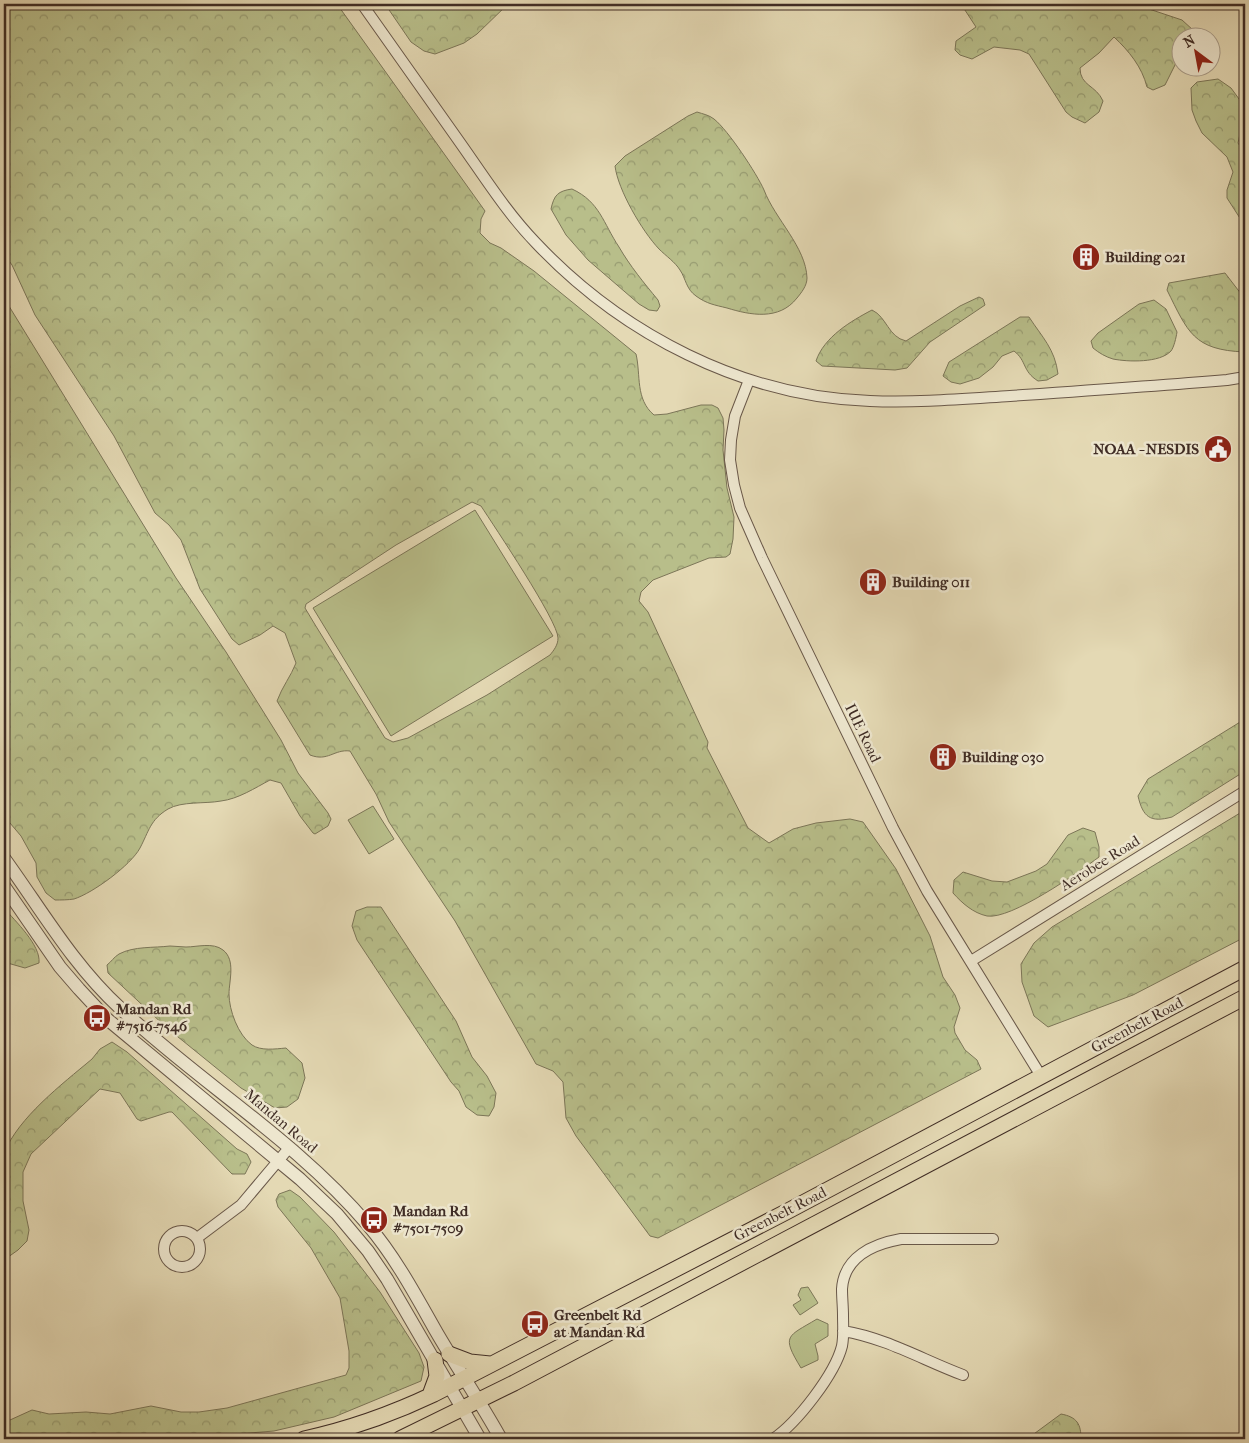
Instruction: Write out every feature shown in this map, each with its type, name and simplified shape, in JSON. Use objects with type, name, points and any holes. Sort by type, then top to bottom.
[{"type":"main road","name":"Greenbelt Road","points":[[304,1439],[368,1422],[395,1412],[464,1378],[788,1211],[1245,968]]},
{"type":"main road","name":"Greenbelt Road","points":[[400,1439],[479,1401],[953,1153],[1245,997]]},
{"type":"main road","points":[[450,1354],[470,1362],[490,1364]]},
{"type":"main road","points":[[430,1395],[437,1376],[435,1360]]},
{"type":"street","points":[[362,4],[501,200],[534,242],[592,296],[640,328],[688,355],[749,380],[805,393],[841,399],[901,402],[1080,391],[1245,377]]},
{"type":"street","name":"IUE Road","points":[[749,380],[735,416],[730,460],[740,508],[777,589],[893,828],[927,891],[1041,1076]]},
{"type":"street","name":"Aerobee Road","points":[[971,961],[1245,791]]},
{"type":"street","name":"Mandan Road","points":[[4,858],[73,957],[112,1000],[148,1033],[289,1148],[342,1197],[382,1242],[502,1439]]},
{"type":"street","points":[[4,886],[60,966],[107,1019],[278,1161],[323,1201],[368,1251],[408,1312],[480,1439]]},
{"type":"street","points":[[197,1238],[241,1205],[289,1148]]},
{"type":"street","points":[[773,1439],[795,1420],[830,1373],[840,1354],[843,1343],[842,1288],[844,1276],[851,1263],[860,1254],[886,1242],[900,1239],[993,1239]]},
{"type":"street","points":[[843,1331],[879,1340],[963,1375]]},
{"type":"green space","points":[[4,4],[337,4],[485,211],[481,219],[480,233],[490,243],[501,248],[534,271],[636,354],[641,394],[648,409],[654,415],[667,414],[701,405],[712,405],[718,408],[723,418],[723,450],[727,488],[734,517],[730,554],[726,557],[709,558],[653,580],[641,592],[639,601],[648,612],[708,742],[707,748],[748,828],[769,843],[793,829],[816,823],[850,819],[863,822],[896,869],[930,936],[943,977],[955,995],[960,1008],[954,1027],[955,1033],[965,1050],[977,1060],[981,1069],[658,1238],[650,1236],[576,1136],[566,1118],[563,1082],[553,1071],[536,1064],[455,921],[389,822],[376,794],[350,751],[322,757],[310,755],[277,701],[296,663],[285,633],[273,626],[260,635],[239,645],[232,639],[200,589],[181,540],[169,525],[155,513],[114,436],[35,315],[12,265],[4,254]],"holes":[[[472,502],[481,506],[548,613],[558,638],[557,645],[550,655],[487,695],[408,738],[393,742],[385,738],[305,608],[306,604],[396,545]]]},
{"type":"green space","points":[[385,4],[508,4],[477,34],[464,43],[435,54],[424,51],[411,42]]},
{"type":"green space","points":[[961,4],[1134,4],[1182,20],[1191,28],[1172,28],[1172,71],[1165,85],[1153,90],[1147,87],[1142,73],[1134,60],[1114,37],[1099,53],[1080,68],[1085,82],[1103,101],[1099,112],[1085,123],[1066,112],[1029,54],[1020,50],[994,47],[972,59],[960,55],[955,50],[956,41],[976,27]]},
{"type":"green space","points":[[1218,79],[1231,88],[1242,103],[1245,118],[1238,143],[1245,154],[1245,226],[1227,198],[1227,190],[1233,172],[1227,157],[1202,133],[1192,110],[1191,88],[1197,82]]},
{"type":"green space","points":[[697,112],[714,119],[742,153],[801,255],[807,278],[806,284],[797,298],[782,310],[764,314],[745,313],[711,304],[696,296],[688,287],[678,267],[645,232],[621,187],[615,166],[625,156]]},
{"type":"green space","points":[[572,189],[589,200],[600,214],[628,261],[658,300],[660,306],[657,311],[649,310],[639,304],[588,260],[566,235],[551,209],[557,195]]},
{"type":"green space","points":[[1225,273],[1245,299],[1245,352],[1214,347],[1203,343],[1194,336],[1187,328],[1167,290],[1169,283]]},
{"type":"green space","points":[[979,297],[983,299],[985,305],[930,342],[907,368],[895,370],[822,366],[816,361],[825,344],[832,337],[847,325],[872,310],[881,317],[895,335],[906,341],[960,306]]},
{"type":"green space","points":[[4,298],[176,578],[226,652],[281,740],[298,773],[328,813],[331,819],[328,826],[315,834],[300,816],[281,783],[270,780],[246,793],[227,800],[187,804],[168,809],[157,817],[140,848],[129,862],[101,885],[74,899],[55,900],[46,893],[37,877],[36,863],[21,836],[4,816]]},
{"type":"green space","points":[[1154,300],[1166,309],[1177,332],[1174,345],[1166,355],[1152,360],[1127,361],[1110,358],[1093,348],[1091,341],[1098,333],[1139,304]]},
{"type":"green space","points":[[1020,317],[1029,317],[1043,337],[1054,357],[1058,374],[1047,380],[1038,381],[1029,374],[1021,358],[1014,351],[1002,356],[993,367],[979,378],[960,384],[951,382],[943,376],[949,362]]},
{"type":"green space","points":[[475,510],[553,636],[391,736],[313,608]]},
{"type":"green space","points":[[1245,719],[1245,771],[1172,817],[1153,819],[1145,813],[1138,796],[1148,779]]},
{"type":"green space","points":[[373,806],[394,839],[369,854],[348,820]]},
{"type":"green space","points":[[1245,810],[1245,937],[1133,995],[1048,1027],[1034,1016],[1022,982],[1021,964],[1034,943],[1052,927]]},
{"type":"green space","points":[[1083,828],[1095,832],[1099,847],[1099,857],[1044,894],[1012,911],[987,916],[977,913],[953,893],[954,880],[963,872],[992,881],[1007,882],[1036,871],[1047,864],[1068,835]]},
{"type":"green space","points":[[367,907],[381,907],[456,1021],[472,1057],[487,1076],[496,1093],[494,1107],[489,1116],[477,1115],[466,1107],[459,1091],[451,1082],[357,940],[352,926],[356,911]]},
{"type":"green space","points":[[4,908],[32,941],[39,956],[39,963],[25,968],[4,962]]},
{"type":"green space","points":[[215,946],[227,954],[231,965],[229,1000],[239,1029],[252,1045],[264,1049],[286,1048],[302,1063],[305,1078],[298,1099],[287,1107],[275,1108],[241,1088],[167,1028],[108,973],[107,965],[117,955],[125,951],[138,948]]},
{"type":"green space","points":[[112,1042],[127,1052],[237,1149],[247,1154],[251,1162],[245,1174],[232,1174],[172,1112],[141,1121],[137,1119],[120,1093],[100,1089],[31,1154],[23,1172],[23,1201],[29,1230],[27,1241],[4,1260],[4,1153],[30,1114],[92,1059],[100,1049]]},
{"type":"green space","points":[[290,1190],[300,1197],[334,1232],[380,1292],[419,1353],[424,1367],[421,1381],[334,1417],[274,1431],[189,1438],[80,1439],[4,1437],[4,1419],[10,1420],[32,1410],[49,1414],[86,1412],[110,1414],[151,1406],[181,1412],[199,1412],[227,1408],[346,1375],[349,1368],[349,1351],[340,1298],[311,1248],[278,1207],[276,1200],[279,1194]]},
{"type":"green space","points":[[808,1287],[818,1303],[800,1315],[793,1305],[801,1300],[798,1295],[801,1288]]},
{"type":"green space","points":[[817,1319],[828,1324],[828,1336],[815,1344],[818,1360],[801,1368],[791,1349],[790,1338],[793,1334]]},
{"type":"green space","points":[[1061,1414],[1071,1417],[1077,1422],[1081,1439],[1027,1439]]},
{"type":"place","name":"Building 021","points":[[1086,257]]},
{"type":"place","name":"NOAA - NESDIS","points":[[1218,449]]},
{"type":"place","name":"Building 011","points":[[873,582]]},
{"type":"place","name":"Building 030","points":[[943,757]]},
{"type":"place","name":"Mandan Rd #7516-7546","points":[[97,1018]]},
{"type":"place","name":"Mandan Rd #7501-7509","points":[[374,1220]]},
{"type":"place","name":"Greenbelt Rd at Mandan Rd","points":[[535,1324]]}]
